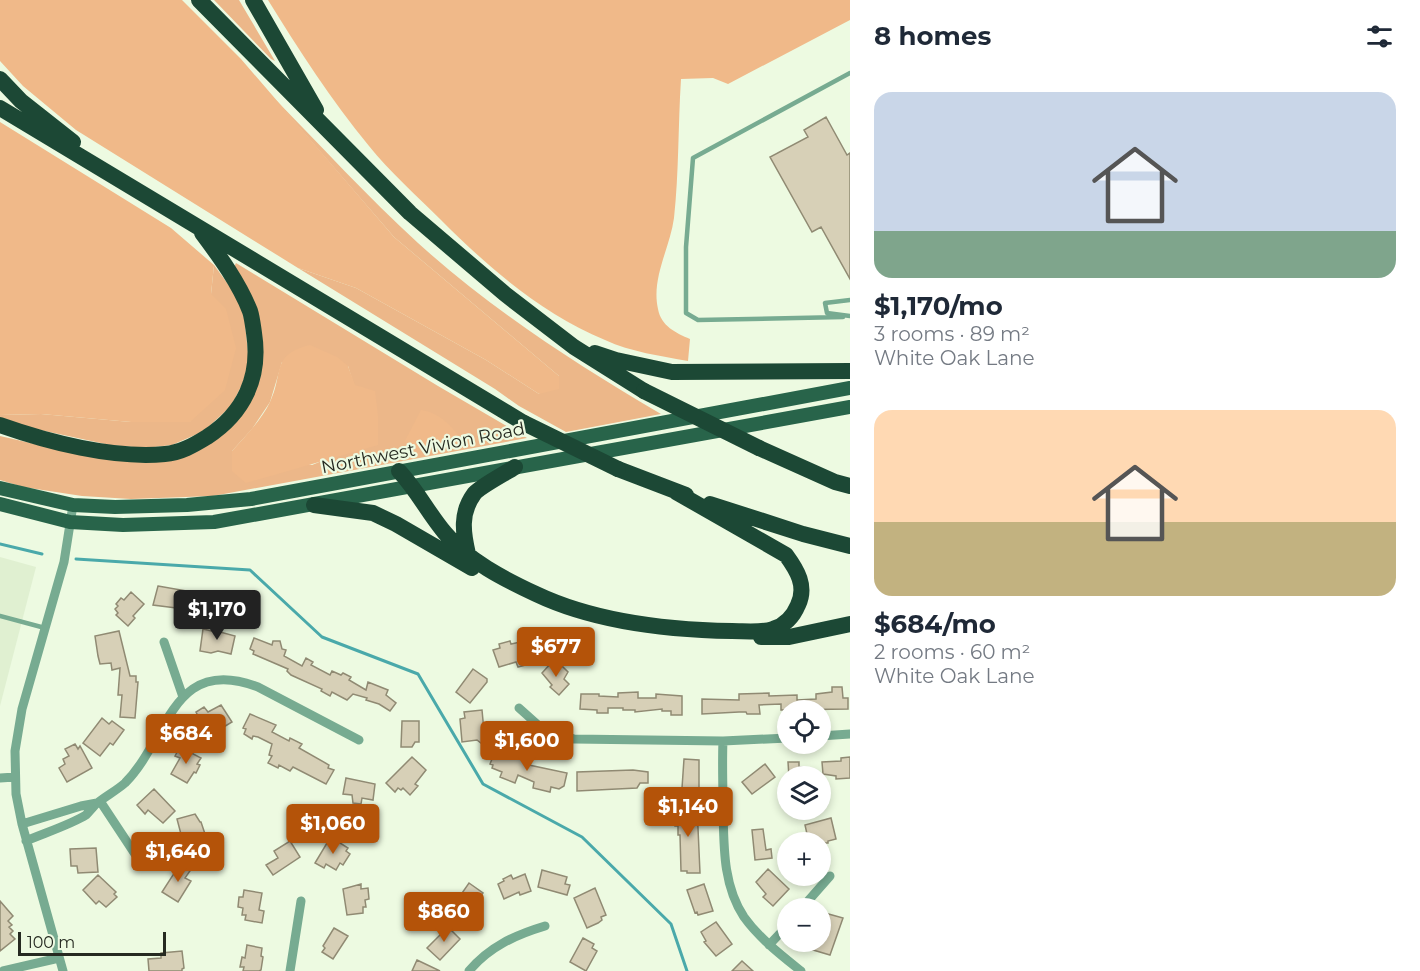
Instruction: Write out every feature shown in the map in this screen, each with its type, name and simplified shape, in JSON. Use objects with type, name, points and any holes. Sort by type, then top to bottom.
[{"type":"highway","points":[[199,0],[410,213],[505,294],[574,347],[644,391],[759,448],[834,482],[850,486]]},
{"type":"highway","points":[[253,0],[327,129]]},
{"type":"highway","points":[[0,79],[21,100],[123,182]]},
{"type":"highway","points":[[0,108],[524,423],[618,469],[676,492],[803,534],[850,546]]},
{"type":"highway","points":[[0,425],[35,437],[129,455],[167,454],[194,446],[223,427],[242,404],[253,378],[256,349],[250,312],[222,260],[196,225]]},
{"type":"highway","points":[[574,347],[616,360],[672,372],[850,371]]},
{"type":"highway","points":[[468,554],[462,529],[466,510],[475,492],[514,467]]},
{"type":"highway","points":[[399,471],[413,486],[446,534],[468,554],[491,571],[537,595],[585,611],[639,623],[704,630],[762,631],[774,629],[791,619],[800,602],[802,588],[798,571],[786,555],[676,492]]},
{"type":"highway","points":[[314,505],[373,513],[528,600],[573,616],[668,635],[727,638],[789,637],[850,624]]},
{"type":"main road","name":"Northwest Vivion Road","points":[[0,488],[73,505],[115,507],[187,505],[251,499],[850,388]]},
{"type":"main road","name":"Northwest Vivion Road","points":[[0,504],[70,522],[123,525],[214,522],[850,407]]},
{"type":"street","points":[[63,971],[26,841],[15,777],[18,726],[64,562],[73,505]]},
{"type":"street","points":[[164,642],[183,697]]},
{"type":"street","points":[[26,841],[86,815],[98,802],[122,785],[141,764],[169,713],[183,697],[207,683],[229,679],[244,681],[359,740]]},
{"type":"street","points":[[519,708],[544,728],[574,739],[723,741],[777,739]]},
{"type":"street","points":[[831,735],[850,734]]},
{"type":"street","points":[[723,741],[724,851],[726,870],[735,898],[744,917],[769,945],[801,971]]},
{"type":"street","points":[[0,778],[15,777]]},
{"type":"street","points":[[22,824],[98,802]]},
{"type":"street","points":[[98,802],[135,854]]},
{"type":"street","points":[[811,898],[821,886]]},
{"type":"street","points":[[290,971],[301,901]]},
{"type":"street","points":[[469,971],[497,946],[524,932],[544,926]]},
{"type":"street","points":[[769,945],[777,937]]},
{"type":"street","points":[[3,971],[59,958]]},
{"type":"lane","points":[[850,73],[693,158],[686,247],[686,312],[698,320],[850,316]]},
{"type":"lane","points":[[843,317],[826,313],[825,303],[850,300]]},
{"type":"lane","points":[[0,616],[45,628]]},
{"type":"shaded area","points":[[0,0],[182,0],[241,59],[394,237],[559,376],[559,389],[539,394],[486,360],[356,288],[298,268],[76,130],[23,86],[0,61]]},
{"type":"shaded area","points":[[214,0],[239,0],[275,61],[271,59]]},
{"type":"shaded area","points":[[268,0],[850,0],[850,20],[728,84],[713,78],[681,79],[674,218],[659,274],[657,297],[662,320],[675,331],[690,339],[688,361],[625,348],[605,340],[560,317],[497,272],[459,238],[377,156],[329,93]]},
{"type":"shaded area","points":[[273,97],[381,208],[446,268],[535,335],[661,414],[566,432],[519,406],[298,268],[356,288],[486,360],[539,394],[559,376],[394,237]]},
{"type":"shaded area","points":[[0,122],[171,228],[214,265],[211,294],[226,309],[236,348],[225,390],[190,422],[131,422],[41,414],[0,415]]},
{"type":"shaded area","points":[[236,263],[527,438],[213,496],[131,499],[82,496],[23,487],[0,480],[0,436],[70,452],[183,456],[257,386],[234,267]],"holes":[[[282,362],[348,366],[354,385],[339,454],[312,465],[232,451],[252,429],[270,402]]]},
{"type":"shaded area","points":[[214,265],[233,291],[244,315],[249,362],[242,385],[231,406],[204,431],[172,445],[145,448],[110,445],[26,427],[0,418],[0,415],[41,414],[131,422],[190,422]]},
{"type":"shaded area","points":[[310,345],[337,357],[348,366],[355,385],[375,391],[378,445],[246,483],[232,471],[232,451],[262,416],[270,402],[283,360],[297,349]]},
{"type":"shaded area","points":[[421,410],[445,421],[463,442],[410,449],[405,441]]},
{"type":"shaded area","points":[[0,557],[36,567],[0,706]]},
{"type":"building","points":[[826,117],[847,155],[850,153],[850,279],[821,227],[812,232],[770,157],[808,137],[804,130]]},
{"type":"building","points":[[158,586],[187,591],[184,609],[153,605]]},
{"type":"building","points":[[131,592],[144,604],[133,616],[135,618],[128,626],[116,615],[118,613],[115,609],[121,598],[124,600]]},
{"type":"building","points":[[214,625],[221,627],[220,632],[235,636],[231,654],[200,651],[203,629],[212,631]]},
{"type":"building","points":[[119,631],[130,676],[136,676],[136,682],[138,682],[135,718],[120,717],[122,695],[118,695],[120,668],[112,670],[111,663],[100,664],[98,656],[95,636]]},
{"type":"building","points":[[254,638],[272,645],[273,641],[280,641],[282,649],[286,650],[284,656],[302,666],[306,658],[313,662],[311,665],[330,675],[332,671],[351,677],[349,680],[366,690],[368,682],[388,690],[386,695],[396,703],[390,711],[366,700],[367,698],[353,694],[347,700],[332,692],[330,696],[321,691],[322,689],[291,675],[288,669],[253,654],[254,651],[250,649]]},
{"type":"building","points":[[510,641],[511,644],[520,642],[524,647],[529,664],[518,667],[516,662],[499,667],[493,650],[500,648],[499,644]]},
{"type":"building","points":[[552,662],[560,668],[562,666],[568,672],[564,679],[569,684],[559,695],[550,687],[552,685],[542,673]]},
{"type":"building","points":[[473,669],[487,679],[487,682],[470,703],[456,692]]},
{"type":"building","points":[[832,687],[842,687],[843,698],[848,698],[848,709],[831,709],[831,700],[797,700],[816,699],[816,694],[832,692]]},
{"type":"building","points":[[638,692],[638,698],[656,698],[656,694],[682,696],[682,715],[671,715],[671,711],[662,711],[662,709],[635,712],[635,710],[623,710],[623,708],[608,708],[608,713],[597,713],[597,710],[580,709],[581,694],[618,697],[618,693]]},
{"type":"building","points":[[739,694],[797,695],[797,700],[777,700],[777,704],[759,705],[760,714],[739,712],[702,714],[702,699],[739,700]]},
{"type":"building","points":[[221,705],[232,722],[199,742],[190,727],[200,720],[196,712],[204,707],[208,712]]},
{"type":"building","points":[[482,710],[484,731],[494,740],[487,748],[477,740],[462,742],[460,719],[465,718],[464,712]]},
{"type":"building","points":[[250,714],[276,725],[272,732],[289,741],[290,738],[302,744],[299,748],[329,765],[328,768],[334,770],[326,784],[293,767],[290,771],[279,765],[278,768],[268,763],[272,756],[269,755],[272,744],[258,737],[253,736],[252,739],[244,734],[246,729],[243,728]]},
{"type":"building","points":[[102,718],[109,724],[112,721],[124,730],[113,745],[110,743],[100,756],[83,743]]},
{"type":"building","points":[[402,721],[419,721],[419,742],[415,742],[412,747],[401,747]]},
{"type":"building","points":[[75,744],[78,749],[80,746],[92,768],[67,782],[59,768],[65,764],[63,759],[69,756],[65,749]]},
{"type":"building","points":[[180,747],[201,758],[197,764],[200,765],[196,773],[194,772],[187,783],[171,774],[180,758],[175,756]]},
{"type":"building","points":[[496,749],[527,759],[526,762],[529,765],[567,773],[564,786],[559,789],[551,787],[550,792],[533,788],[534,782],[518,775],[515,783],[500,777],[502,772],[492,768],[493,765],[490,764]]},
{"type":"building","points":[[412,757],[426,770],[415,784],[418,786],[410,795],[403,788],[401,790],[398,788],[395,792],[386,783]]},
{"type":"building","points":[[850,757],[850,778],[836,779],[836,776],[831,775],[831,766],[822,766],[822,762],[841,761],[841,758]]},
{"type":"building","points":[[684,759],[699,760],[699,788],[682,788]]},
{"type":"building","points":[[788,762],[799,762],[799,766],[788,766]]},
{"type":"building","points":[[765,764],[775,777],[752,794],[742,782]]},
{"type":"building","points":[[633,770],[648,772],[648,783],[640,783],[637,788],[577,791],[577,772]]},
{"type":"building","points":[[346,778],[375,784],[373,800],[362,798],[361,804],[353,803],[352,795],[343,794]]},
{"type":"building","points":[[154,789],[175,811],[163,823],[148,810],[145,814],[137,805]]},
{"type":"building","points":[[675,806],[697,806],[700,873],[681,871],[680,835],[678,835],[678,826],[675,826]]},
{"type":"building","points":[[195,814],[201,822],[206,837],[210,839],[205,849],[187,857],[177,819]]},
{"type":"building","points":[[831,818],[836,839],[831,840],[831,832],[807,832],[805,825],[831,820]]},
{"type":"building","points":[[763,829],[766,850],[771,849],[772,858],[755,860],[752,830]]},
{"type":"building","points":[[290,841],[300,857],[273,875],[266,865],[278,858],[274,851]]},
{"type":"building","points":[[331,841],[335,844],[337,841],[348,848],[346,851],[350,854],[343,865],[340,863],[336,870],[326,864],[324,868],[315,863],[327,843]]},
{"type":"building","points":[[96,848],[98,872],[78,873],[77,866],[71,866],[70,849]]},
{"type":"building","points":[[182,861],[192,868],[185,878],[191,881],[178,902],[162,892]]},
{"type":"building","points":[[768,869],[777,878],[777,886],[786,886],[789,889],[781,898],[777,898],[773,906],[763,897],[766,894],[756,882]]},
{"type":"building","points":[[542,870],[567,877],[565,884],[570,885],[567,895],[538,887]]},
{"type":"building","points":[[525,874],[531,891],[520,895],[519,892],[504,899],[498,884],[511,875],[513,879]]},
{"type":"building","points":[[98,875],[116,892],[114,894],[117,897],[106,907],[99,901],[96,904],[83,890]]},
{"type":"building","points":[[469,883],[483,893],[477,901],[480,903],[472,913],[462,906],[464,903],[460,900],[462,897],[460,896]]},
{"type":"building","points":[[361,884],[361,889],[368,888],[369,899],[365,900],[366,907],[363,907],[363,913],[347,915],[343,889]]},
{"type":"building","points":[[704,884],[713,911],[698,915],[697,912],[695,913],[687,890]]},
{"type":"building","points":[[595,888],[606,915],[601,917],[602,920],[598,923],[587,928],[574,898]]},
{"type":"building","points":[[244,890],[262,893],[259,910],[264,911],[262,923],[245,920],[246,915],[242,915],[243,908],[238,907],[239,897],[243,897]]},
{"type":"building","points":[[0,901],[13,916],[8,921],[13,931],[10,934],[15,939],[0,951]]},
{"type":"building","points":[[831,915],[843,918],[830,955],[820,952],[831,952]]},
{"type":"building","points":[[716,922],[732,944],[716,956],[704,942],[706,941],[701,932]]},
{"type":"building","points":[[445,924],[460,939],[440,960],[427,948],[442,933],[440,930]]},
{"type":"building","points":[[334,928],[348,936],[333,959],[322,952]]},
{"type":"building","points":[[583,938],[594,944],[592,948],[597,951],[586,971],[570,962]]},
{"type":"building","points":[[247,945],[262,948],[261,970],[243,971],[244,967],[240,967],[242,957],[245,958]]},
{"type":"building","points":[[182,951],[184,968],[182,971],[149,971],[148,959],[161,958],[161,953]]},
{"type":"building","points":[[417,960],[440,971],[412,971]]},
{"type":"building","points":[[742,961],[753,971],[732,971]]},
{"type":"waterway","points":[[0,544],[42,554]]},
{"type":"waterway","points":[[76,559],[250,570],[322,637],[418,674],[483,784],[582,837],[671,924],[687,971]]}]
